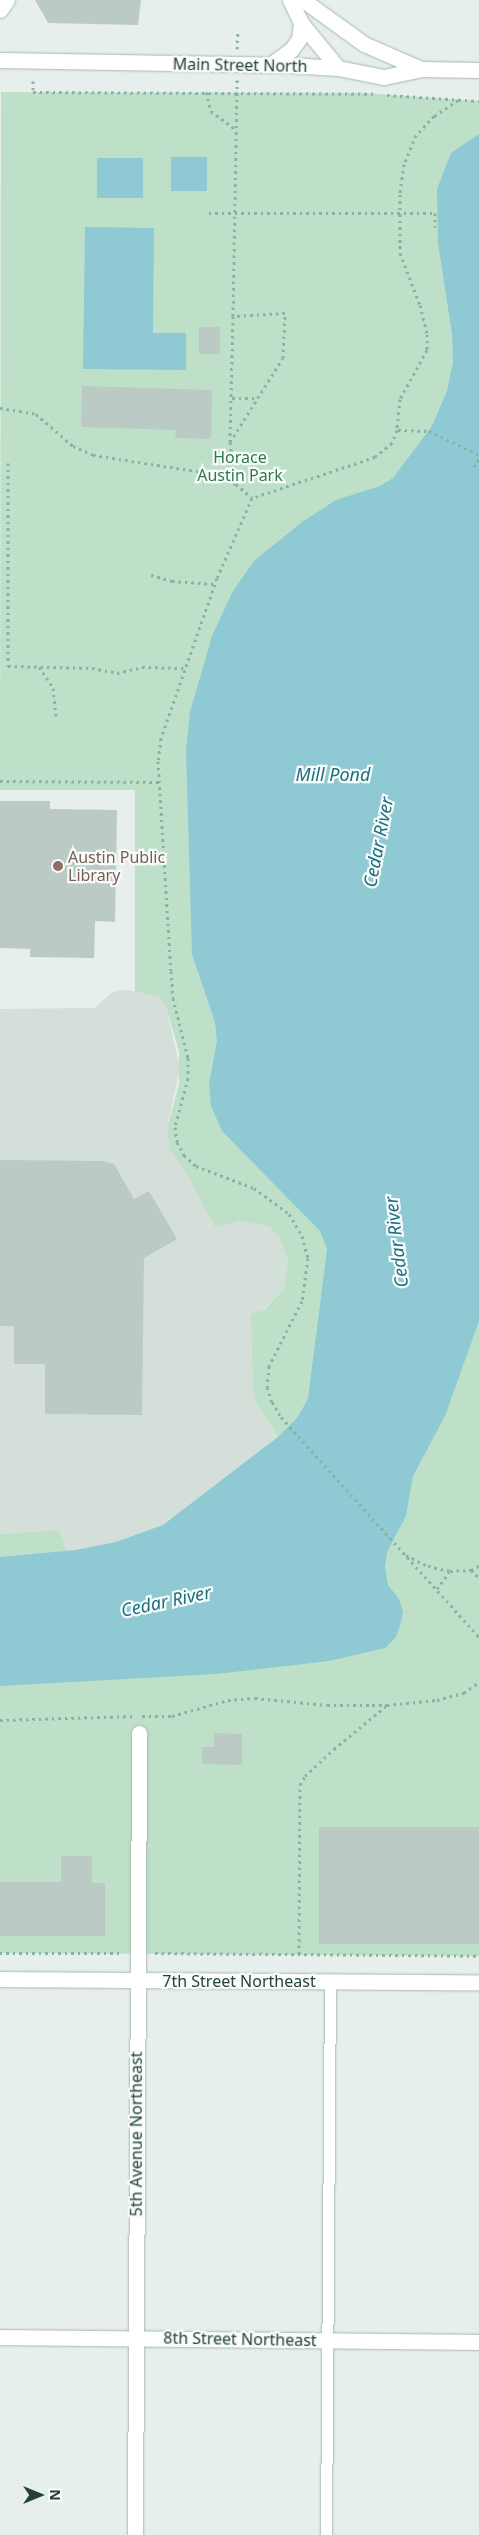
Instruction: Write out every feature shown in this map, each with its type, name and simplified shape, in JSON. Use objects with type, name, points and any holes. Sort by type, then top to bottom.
[{"type":"street","points":[[0,10],[7,0]]},
{"type":"street","points":[[290,0],[301,22],[338,68]]},
{"type":"street","points":[[303,0],[364,44],[420,69]]},
{"type":"street","points":[[270,65],[291,50],[298,39],[301,22]]},
{"type":"street","name":"Main Street North","points":[[0,60],[338,68],[384,77],[420,69],[479,70]]},
{"type":"street","name":"5th Avenue Northeast","points":[[135,2535],[139,1733]]},
{"type":"street","name":"7th Street Northeast","points":[[0,1979],[479,1982]]},
{"type":"street","name":"8th Street Northeast","points":[[0,2337],[479,2342]]},
{"type":"lane","points":[[326,2535],[330,1981]]},
{"type":"path","points":[[33,81],[33,92],[383,94]]},
{"type":"path","points":[[206,92],[211,111],[236,130],[230,442],[236,484]]},
{"type":"path","points":[[458,100],[434,116],[416,135],[404,164],[400,214],[400,253],[427,334],[427,350],[400,399],[397,430],[392,444],[374,457],[252,498],[214,584],[161,738],[159,782],[173,998],[188,1058],[188,1078],[175,1127],[178,1142],[184,1155],[196,1166],[254,1188],[290,1214],[302,1236],[308,1258],[302,1301],[269,1366],[267,1387],[281,1417],[403,1554],[474,1628],[479,1638]]},
{"type":"path","points":[[209,213],[435,214],[435,227]]},
{"type":"path","points":[[230,442],[283,358],[285,313],[233,316]]},
{"type":"path","points":[[232,398],[258,398]]},
{"type":"path","points":[[0,408],[36,414],[73,446],[93,455],[147,466],[203,472],[236,484],[252,498]]},
{"type":"path","points":[[397,430],[429,431],[479,457],[474,467]]},
{"type":"path","points":[[8,463],[8,666],[92,668],[117,673],[142,667],[185,668]]},
{"type":"path","points":[[150,575],[172,581],[214,584]]},
{"type":"path","points":[[38,667],[53,688],[56,716]]},
{"type":"path","points":[[0,781],[159,782]]},
{"type":"path","points":[[403,1554],[428,1566],[450,1571],[471,1570],[479,1566]]},
{"type":"path","points":[[471,1570],[479,1578]]},
{"type":"path","points":[[437,1590],[442,1577],[450,1571]]},
{"type":"path","points":[[0,1720],[172,1716],[228,1700],[255,1698],[327,1705],[387,1705],[437,1700],[464,1693],[479,1682]]},
{"type":"path","points":[[298,1954],[300,1785],[305,1776],[334,1749],[387,1705]]},
{"type":"path","points":[[0,1953],[479,1956]]},
{"type":"shaded area","points":[[122,990],[144,992],[158,997],[166,1006],[180,1068],[167,1128],[169,1149],[229,1222],[252,1221],[268,1226],[279,1235],[285,1249],[288,1261],[284,1288],[263,1310],[257,1405],[278,1437],[163,1525],[116,1542],[65,1551],[59,1530],[0,1534],[0,1009],[94,1008],[112,993]]},
{"type":"green space","name":"Horace Austin Park","points":[[1,92],[364,93],[479,101],[479,1956],[0,1953],[0,1534],[59,1530],[66,1551],[116,1542],[163,1525],[278,1437],[257,1405],[253,1391],[251,1314],[264,1310],[284,1288],[288,1261],[279,1236],[268,1226],[239,1221],[215,1227],[187,1174],[169,1149],[167,1128],[179,1084],[179,1052],[166,1006],[158,997],[135,991],[135,790],[0,790]]},
{"type":"water","name":"Mill Pond","points":[[479,134],[479,1321],[445,1416],[413,1476],[406,1516],[387,1552],[385,1568],[388,1585],[399,1599],[403,1612],[401,1622],[396,1637],[385,1648],[329,1661],[216,1674],[0,1686],[0,1557],[76,1550],[116,1542],[163,1525],[278,1437],[297,1418],[308,1399],[327,1249],[320,1231],[222,1131],[211,1106],[209,1084],[217,1041],[215,1022],[192,954],[186,750],[190,712],[212,636],[233,591],[254,561],[302,522],[336,500],[380,486],[393,478],[432,426],[447,391],[453,362],[452,334],[438,243],[437,189],[451,153]]},
{"type":"water","points":[[171,157],[207,157],[207,191],[171,191]]},
{"type":"water","points":[[97,158],[143,158],[143,198],[97,198]]},
{"type":"water","points":[[85,227],[154,228],[153,333],[186,333],[186,370],[83,369]]},
{"type":"building","points":[[35,0],[141,0],[138,25],[48,23]]},
{"type":"building","points":[[199,327],[220,327],[220,354],[199,354]]},
{"type":"building","points":[[82,386],[212,390],[211,439],[175,438],[176,430],[81,427]]},
{"type":"building","name":"Austin Public Library","points":[[0,801],[50,801],[50,809],[117,810],[115,922],[95,921],[94,958],[30,957],[30,949],[0,948]]},
{"type":"building","points":[[0,1160],[102,1161],[114,1164],[134,1199],[149,1191],[177,1239],[144,1258],[142,1415],[45,1414],[45,1364],[14,1364],[14,1326],[0,1326]]},
{"type":"building","points":[[214,1733],[242,1734],[242,1765],[202,1764],[202,1747],[214,1747]]},
{"type":"building","points":[[319,1827],[479,1827],[479,1944],[319,1944]]},
{"type":"building","points":[[61,1856],[92,1856],[92,1883],[105,1883],[105,1936],[0,1936],[0,1882],[61,1882]]},
{"type":"place","name":"Austin Public Library","points":[[58,866]]},
{"type":"water label","name":"Cedar River","points":[[378,842]]},
{"type":"water label","name":"Cedar River","points":[[396,1242]]},
{"type":"water label","name":"Cedar River","points":[[166,1601]]}]
